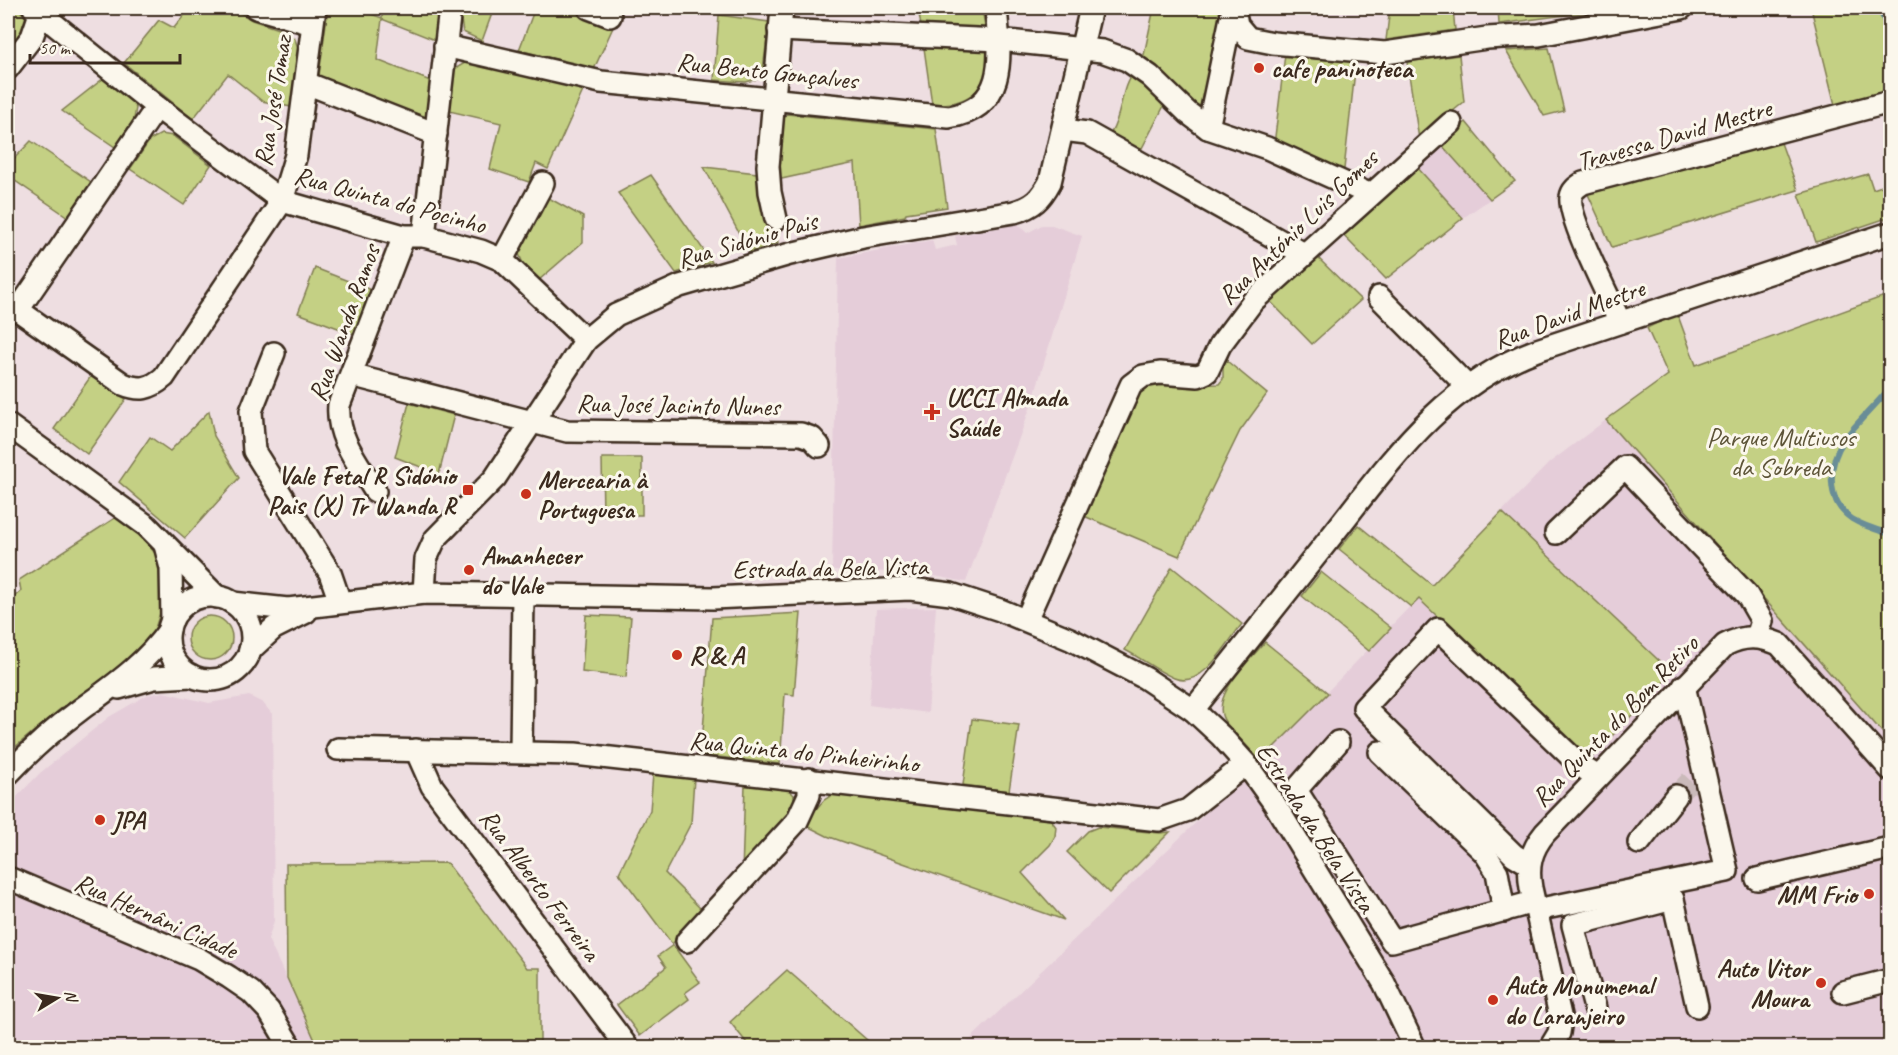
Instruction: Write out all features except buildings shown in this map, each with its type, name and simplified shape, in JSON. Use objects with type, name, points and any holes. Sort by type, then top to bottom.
[{"type":"street","points":[[256,8],[314,16]]},
{"type":"street","name":"Rua Wanda Ramos","points":[[375,491],[343,437],[337,422],[339,405],[414,236],[436,134],[450,8]]},
{"type":"street","points":[[589,8],[610,16]]},
{"type":"street","points":[[776,219],[770,192],[768,166],[782,8]]},
{"type":"street","name":"Rua Bento Gonçalves","points":[[446,46],[601,82],[949,117],[965,114],[978,106],[990,93],[998,77],[999,40],[996,8]]},
{"type":"street","name":"Rua Sidónio Pais","points":[[424,593],[426,558],[435,539],[495,478],[585,340],[616,315],[680,286],[825,245],[1029,208],[1042,197],[1050,182],[1091,8]]},
{"type":"street","points":[[1208,128],[1233,8]]},
{"type":"street","points":[[1233,8],[1237,25],[1248,38],[1273,43],[1385,53],[1487,38],[1549,34],[1682,8]]},
{"type":"street","points":[[8,68],[32,37],[39,9]]},
{"type":"street","name":"Rua Quinta do Pocinho","points":[[39,9],[157,107],[282,201],[481,251],[502,260],[585,340]]},
{"type":"street","name":"Rua José Tomaz","points":[[13,306],[123,384],[143,389],[155,385],[164,377],[282,201],[296,155],[314,16]]},
{"type":"street","points":[[779,30],[999,40],[1102,51],[1127,60],[1150,76],[1188,113],[1208,128],[1267,148],[1369,194]]},
{"type":"street","points":[[306,83],[436,134]]},
{"type":"street","name":"Travessa David Mestre","points":[[1620,322],[1573,216],[1571,195],[1575,188],[1583,183],[1890,102]]},
{"type":"street","points":[[13,306],[157,107]]},
{"type":"street","name":"Rua António Luis Gomes","points":[[1026,620],[1131,385],[1143,376],[1160,373],[1198,376],[1207,372],[1220,345],[1253,301],[1369,194],[1451,123]]},
{"type":"street","points":[[1063,130],[1087,133],[1304,254]]},
{"type":"street","points":[[502,260],[543,183]]},
{"type":"street","name":"Rua David Mestre","points":[[1193,710],[1418,429],[1467,386],[1515,359],[1890,233]]},
{"type":"street","points":[[1379,297],[1467,386]]},
{"type":"street","points":[[274,353],[251,411],[254,451],[330,573],[331,604]]},
{"type":"street","name":"Rua José Jacinto Nunes","points":[[351,375],[532,424],[567,431],[801,434],[812,438],[819,446]]},
{"type":"street","points":[[8,425],[128,510],[225,600],[243,612],[250,624],[252,637],[250,650],[244,663],[234,674],[220,679],[206,680],[192,676],[154,678],[107,693]]},
{"type":"street","points":[[1556,533],[1625,467],[1747,595],[1762,621],[1757,637],[1779,644],[1788,651],[1890,769]]},
{"type":"street","points":[[165,545],[171,568],[169,644],[173,657],[181,668],[192,676]]},
{"type":"street","name":"Estrada da Bela Vista","points":[[331,604],[424,593],[713,598],[931,590],[977,602],[1026,620],[1070,639],[1126,668],[1193,710],[1246,764],[1274,803],[1378,973],[1415,1047]]},
{"type":"street","points":[[521,751],[524,595]]},
{"type":"street","points":[[8,774],[53,731],[107,693],[145,661],[190,601],[204,597],[288,609],[331,604]]},
{"type":"street","points":[[250,650],[261,638],[290,617],[331,604]]},
{"type":"street","points":[[1550,1047],[1558,1033],[1561,1020],[1529,870],[1364,708],[1438,629],[1582,767],[1598,777]]},
{"type":"street","name":"Rua Quinta do Bom Retiro","points":[[1529,870],[1538,841],[1684,686],[1725,645],[1745,637],[1757,637]]},
{"type":"street","points":[[1338,742],[1296,790],[1392,941],[1504,911],[1727,871],[1684,686]]},
{"type":"street","name":"Rua Quinta do Pinheirinho","points":[[338,749],[521,751],[575,754],[1159,820],[1188,810],[1246,764]]},
{"type":"street","name":"Rua Alberto Ferreira","points":[[416,750],[432,786],[628,1047]]},
{"type":"street","points":[[1380,752],[1485,853],[1497,872],[1504,911]]},
{"type":"street","points":[[687,940],[796,821],[809,795],[809,779]]},
{"type":"street","points":[[1639,843],[1676,796]]},
{"type":"street","points":[[1757,879],[1890,848]]},
{"type":"street","points":[[1497,872],[1529,870]]},
{"type":"street","name":"Rua Hernâni Cidade","points":[[8,878],[199,959],[250,992],[268,1011],[291,1047]]},
{"type":"street","points":[[1542,933],[1673,899],[1697,1006]]},
{"type":"street","points":[[1573,925],[1596,1008]]},
{"type":"street","points":[[1843,992],[1890,980]]},
{"type":"street","points":[[1556,992],[1588,982]]},
{"type":"shaded area","points":[[1440,143],[1490,199],[1463,218],[1415,165]]},
{"type":"shaded area","name":"UCCI Almada Saúde","points":[[1018,224],[1027,233],[1042,225],[1052,225],[1082,236],[1032,403],[966,582],[919,573],[832,570],[838,258],[932,240],[935,250],[957,245],[955,236]]},
{"type":"shaded area","points":[[1606,420],[1890,742],[1890,1047],[961,1048],[1260,761],[1549,463]]},
{"type":"shaded area","points":[[936,607],[928,713],[869,705],[876,609]]},
{"type":"shaded area","points":[[163,692],[209,703],[249,696],[263,703],[272,714],[274,921],[268,939],[318,1047],[8,1047],[8,806],[40,773],[109,717],[147,695]]},
{"type":"green space","points":[[8,8],[16,8],[26,16],[18,40],[9,48]]},
{"type":"green space","points":[[190,8],[232,8],[252,20],[284,31],[295,39],[299,52],[291,107],[262,101],[228,74],[193,119],[124,63],[159,20],[174,28]]},
{"type":"green space","points":[[328,8],[355,8],[382,18],[383,8],[441,8],[437,41],[382,19],[377,60],[433,82],[428,124],[318,83]]},
{"type":"green space","points":[[459,8],[494,8],[482,41],[463,32]]},
{"type":"green space","points":[[535,8],[574,8],[615,23],[594,69],[519,50]]},
{"type":"green space","points":[[918,8],[982,8],[986,34],[922,32]]},
{"type":"green space","points":[[1154,8],[1223,8],[1200,115],[1142,64]]},
{"type":"green space","points":[[1390,8],[1453,8],[1455,30],[1386,40]]},
{"type":"green space","points":[[1498,8],[1617,8],[1499,24]]},
{"type":"green space","points":[[1811,8],[1890,8],[1890,90],[1835,105]]},
{"type":"green space","points":[[719,15],[769,22],[763,70],[757,79],[746,82],[714,80]]},
{"type":"green space","points":[[923,41],[987,44],[987,71],[977,90],[959,101],[932,104]]},
{"type":"green space","points":[[1549,48],[1564,111],[1544,116],[1506,51]]},
{"type":"green space","points":[[1285,54],[1356,62],[1343,178],[1274,145]]},
{"type":"green space","points":[[1459,55],[1464,102],[1419,139],[1407,62]]},
{"type":"green space","points":[[468,61],[582,87],[583,91],[548,169],[536,163],[529,182],[490,169],[501,123],[445,110],[453,70]]},
{"type":"green space","points":[[1134,72],[1167,100],[1141,150],[1111,133],[1118,117],[1126,85]]},
{"type":"green space","points":[[104,78],[129,97],[136,108],[134,119],[115,147],[62,111]]},
{"type":"green space","points":[[787,114],[936,129],[947,207],[906,213],[905,216],[859,225],[855,163],[777,180],[784,118]]},
{"type":"green space","points":[[1466,122],[1515,181],[1490,199],[1440,143]]},
{"type":"green space","points":[[161,134],[173,136],[211,165],[184,205],[130,169],[150,140]]},
{"type":"green space","points":[[1780,140],[1798,190],[1612,247],[1587,192]]},
{"type":"green space","points":[[31,141],[91,182],[68,217],[8,176],[8,165]]},
{"type":"green space","points":[[1415,165],[1463,218],[1386,279],[1340,232]]},
{"type":"green space","points":[[704,167],[757,173],[769,228],[775,226],[778,243],[749,252]]},
{"type":"green space","points":[[1868,174],[1873,189],[1890,183],[1890,217],[1816,242],[1799,194]]},
{"type":"green space","points":[[651,175],[712,262],[676,273],[618,193]]},
{"type":"green space","points":[[547,197],[583,217],[583,242],[539,280],[524,266],[519,254]]},
{"type":"green space","points":[[1315,255],[1361,300],[1312,344],[1268,299]]},
{"type":"green space","points":[[315,268],[371,290],[354,334],[298,313]]},
{"type":"green space","name":"Parque Multiusos da Sobreda","points":[[1890,294],[1890,741],[1606,420],[1668,375],[1647,328],[1677,313],[1696,365]]},
{"type":"green space","points":[[1229,350],[1227,361],[1267,394],[1240,431],[1179,556],[1084,516],[1140,389],[1148,386],[1219,384],[1223,379],[1223,359]]},
{"type":"green space","points":[[91,376],[126,399],[87,454],[54,429]]},
{"type":"green space","points":[[409,403],[454,415],[439,474],[395,457]]},
{"type":"green space","points":[[209,411],[214,436],[239,478],[185,538],[119,482],[150,437],[170,451]]},
{"type":"green space","points":[[602,458],[642,458],[642,515],[603,515]]},
{"type":"green space","points":[[1502,512],[1672,673],[1589,760],[1419,599],[1411,607],[1339,549],[1358,525],[1432,585]]},
{"type":"green space","points":[[118,516],[140,535],[159,558],[165,597],[152,638],[136,658],[65,705],[8,753],[8,602],[21,591],[19,580]]},
{"type":"green space","points":[[1172,567],[1242,624],[1222,652],[1204,671],[1185,680],[1168,675],[1125,650]]},
{"type":"green space","points":[[1321,572],[1391,628],[1369,651],[1302,596]]},
{"type":"green space","points":[[801,613],[794,695],[785,694],[780,764],[701,755],[712,618]]},
{"type":"green space","points":[[586,615],[631,617],[626,677],[582,672]]},
{"type":"green space","points":[[210,616],[226,622],[232,638],[226,654],[210,660],[194,654],[188,638],[194,622]]},
{"type":"green space","points":[[1265,642],[1328,693],[1260,761],[1226,723],[1222,713],[1222,703],[1232,681]]},
{"type":"green space","points":[[972,719],[1019,725],[1009,791],[963,785]]},
{"type":"green space","points":[[653,774],[694,778],[691,823],[665,873],[702,910],[672,944],[619,873],[650,810]]},
{"type":"green space","points":[[745,784],[787,788],[794,795],[793,812],[742,873]]},
{"type":"green space","points":[[835,793],[1049,817],[1056,827],[1055,836],[1050,845],[1022,873],[1064,920],[827,836],[803,824],[824,800]]},
{"type":"green space","points":[[1098,827],[1170,832],[1109,893],[1067,852],[1088,831]]},
{"type":"green space","points":[[447,863],[527,968],[540,968],[540,1047],[318,1047],[287,978],[286,864]]},
{"type":"green space","points":[[673,945],[700,982],[685,993],[689,999],[640,1036],[617,1005],[666,967],[658,956]]},
{"type":"green space","points":[[787,970],[875,1047],[750,1047],[730,1022]]},
{"type":"waterway","points":[[1879,8],[1890,33]]},
{"type":"waterway","points":[[1890,388],[1844,440],[1832,470],[1833,492],[1843,511],[1861,524],[1890,534]]},
{"type":"tunnel","points":[[1676,796],[1704,767]]},
{"type":"place","name":"cafe paninoteca","points":[[1259,68]]},
{"type":"place","name":"UCCI Almada Saúde","points":[[932,412]]},
{"type":"place","name":"Vale Fetal R Sidónio Pais (X) Tr Wanda R","points":[[468,490]]},
{"type":"place","name":"Mercearia à Portuguesa","points":[[526,494]]},
{"type":"place","name":"Amanhecer do Vale","points":[[469,570]]},
{"type":"place","name":"R & A","points":[[677,655]]},
{"type":"place","name":"JPA","points":[[100,820]]},
{"type":"place","name":"MM Frio","points":[[1869,894]]},
{"type":"place","name":"Auto Vitor Moura","points":[[1821,983]]},
{"type":"place","name":"Auto Monumenal do Laranjeiro","points":[[1493,1000]]}]
